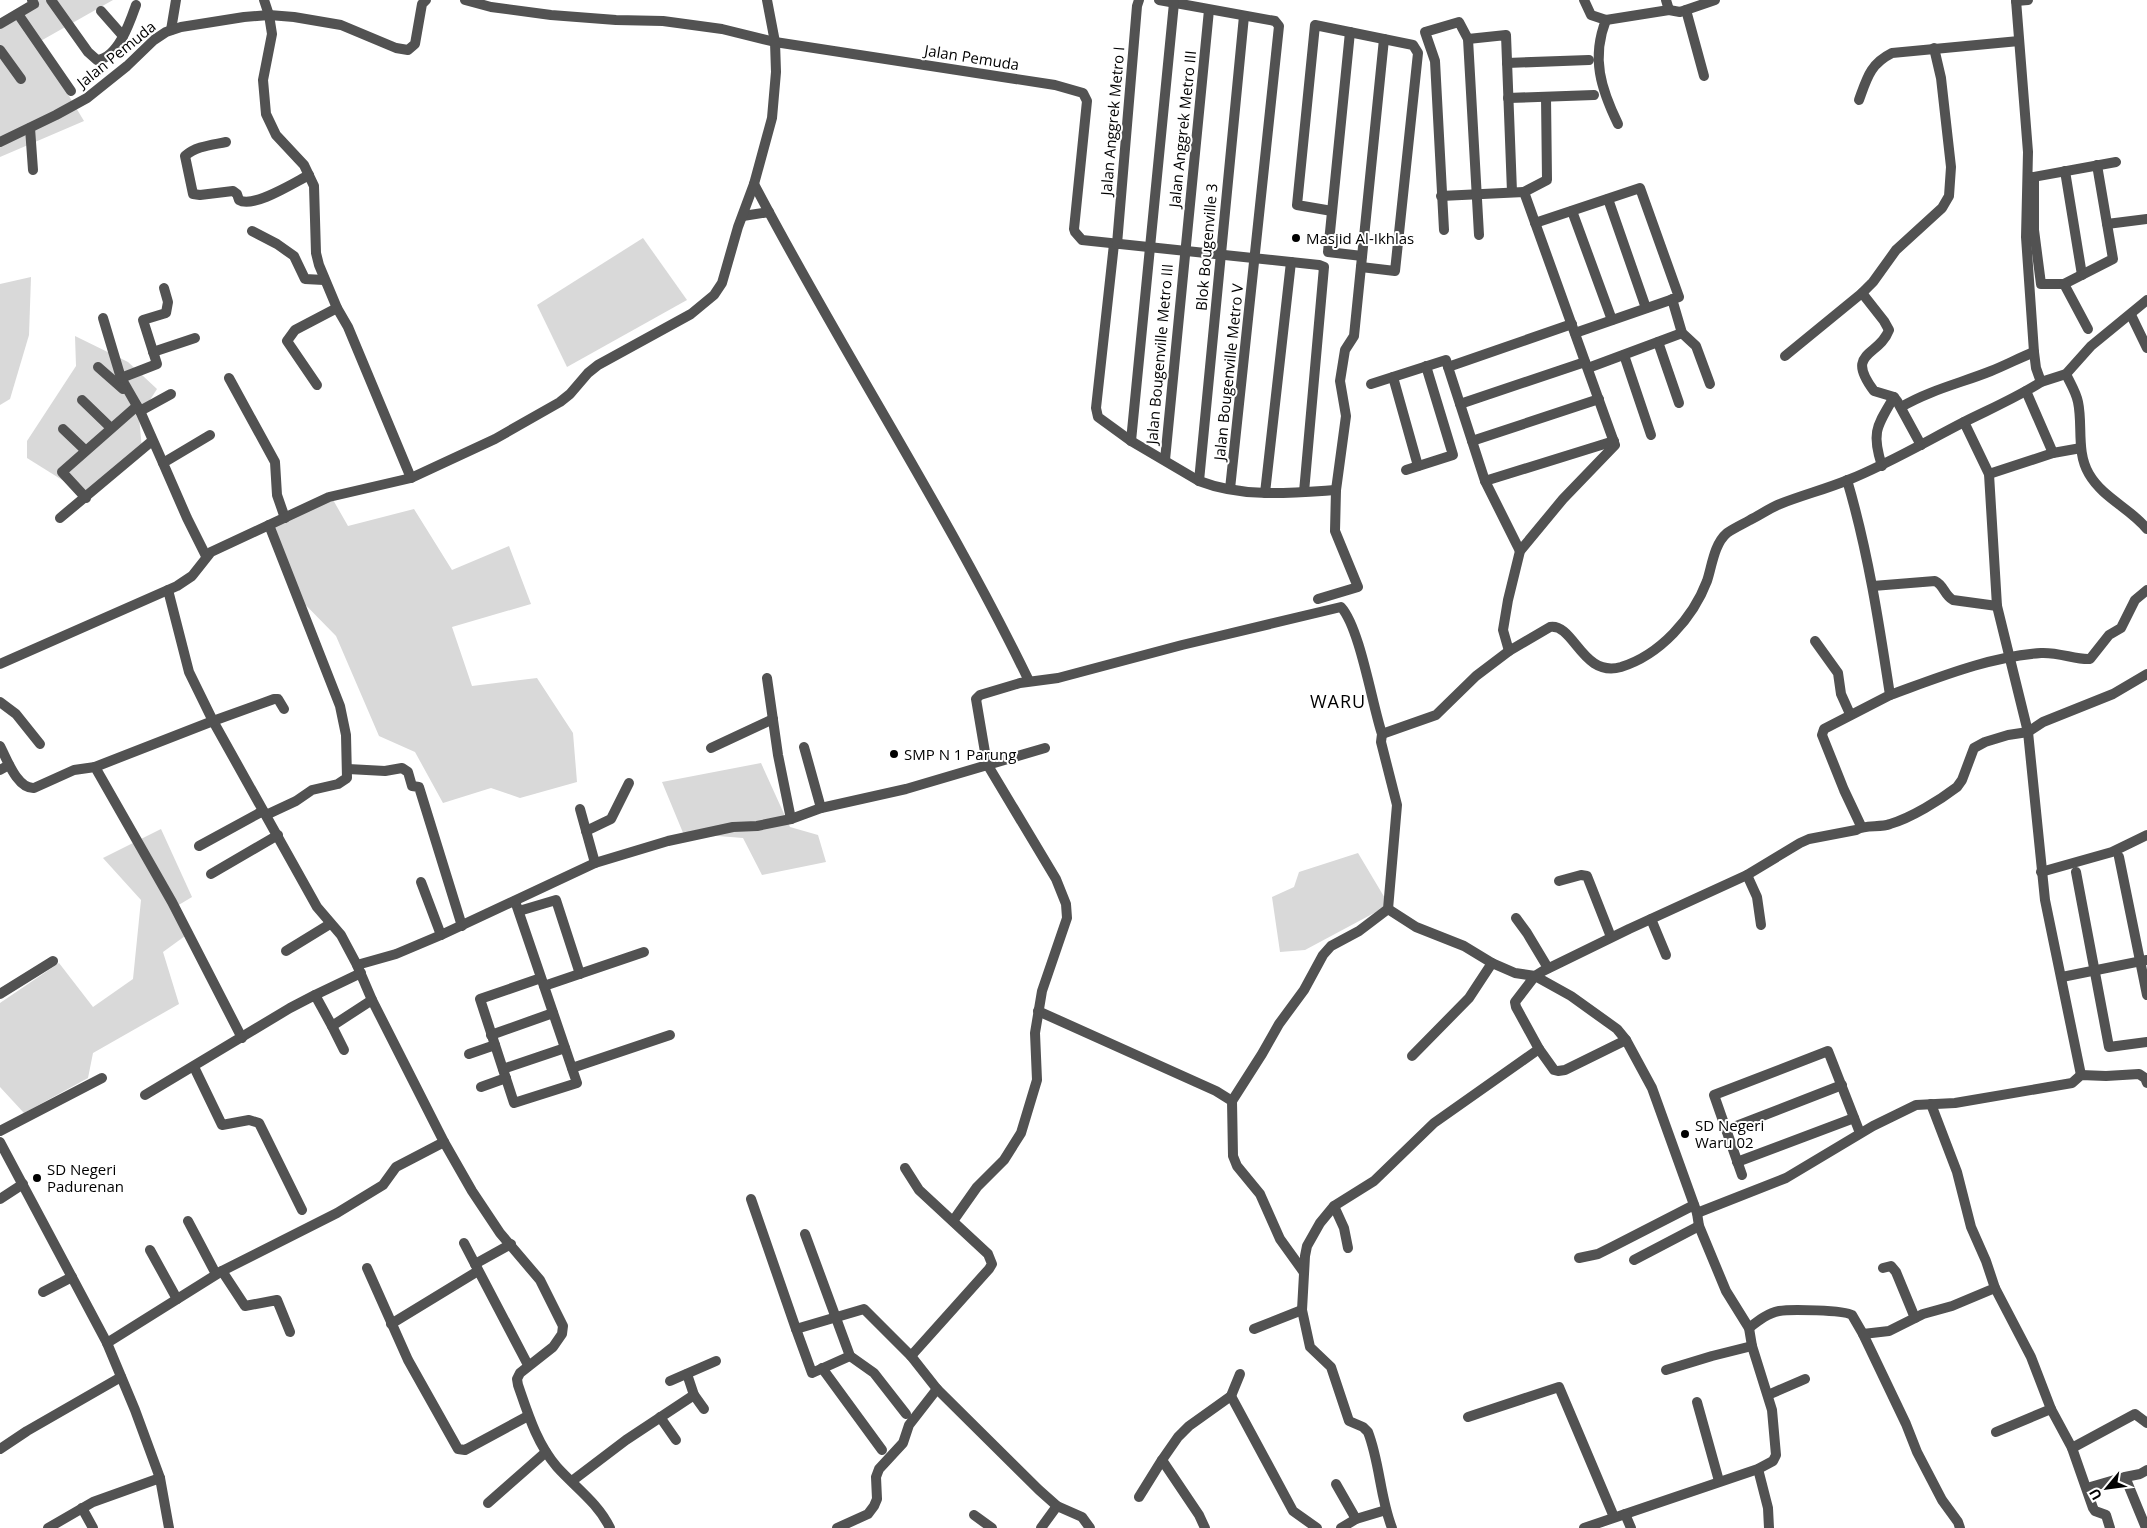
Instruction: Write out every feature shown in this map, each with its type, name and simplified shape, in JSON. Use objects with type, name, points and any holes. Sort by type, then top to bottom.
[{"type":"street","points":[[51,0],[88,52],[96,60],[109,54],[123,36],[136,5]]},
{"type":"street","points":[[170,30],[176,0]]},
{"type":"street","points":[[264,0],[269,14],[272,34],[263,80],[266,114],[276,135],[304,165],[314,186],[316,253],[324,280],[348,327],[411,478]]},
{"type":"street","name":"Jalan Pemuda","points":[[0,142],[87,98],[127,66],[154,40],[170,30],[218,20],[269,14],[312,19],[341,25],[396,48],[408,50],[415,44],[422,4],[426,0]]},
{"type":"street","name":"Jalan Pemuda","points":[[464,0],[491,7],[551,14],[663,22],[722,29],[775,42],[1055,85],[1083,93],[1086,101],[1074,232],[1082,240],[1324,267],[1304,492]]},
{"type":"street","points":[[0,664],[168,590],[192,576],[206,556],[329,497],[411,478],[495,439],[523,424],[570,394],[588,373],[598,366],[691,314],[719,289],[728,268],[772,118],[776,86],[775,42],[767,0]]},
{"type":"street","name":"Jalan Anggrek Metro I","points":[[1131,441],[1102,420],[1097,413],[1139,0]]},
{"type":"street","points":[[1159,0],[1244,16]]},
{"type":"street","points":[[1584,0],[1590,15],[1606,20],[1668,5],[1680,12],[1715,0]]},
{"type":"street","points":[[2028,0],[2016,0],[2034,230],[2041,284],[2064,284],[2113,259],[2097,165]]},
{"type":"street","points":[[0,24],[36,1]]},
{"type":"street","points":[[1174,3],[1131,441],[1200,481],[1230,489],[1265,493],[1336,490]]},
{"type":"street","name":"Jalan Anggrek Metro III","points":[[1184,251],[1209,10]]},
{"type":"street","points":[[1686,10],[1704,76]]},
{"type":"street","points":[[101,11],[123,36]]},
{"type":"street","points":[[18,14],[71,91]]},
{"type":"street","name":"Blok Bougenville 3","points":[[1200,481],[1244,16]]},
{"type":"street","name":"Jalan Bougenville Metro V","points":[[1230,489],[1279,32],[1279,26],[1275,21],[1244,16]]},
{"type":"street","points":[[1606,20],[1600,35],[1599,68],[1605,96],[1618,124]]},
{"type":"street","points":[[1444,230],[1435,61],[1425,32],[1459,22],[1468,39],[1479,234]]},
{"type":"street","points":[[1332,210],[1297,205],[1315,25],[1413,45],[1418,53],[1395,271],[1361,267]]},
{"type":"street","points":[[1350,32],[1328,252],[1362,256]]},
{"type":"street","points":[[1468,39],[1506,35],[1512,192]]},
{"type":"street","points":[[1318,599],[1358,587],[1335,531],[1336,490],[1346,416],[1340,381],[1346,350],[1354,336],[1384,39]]},
{"type":"street","points":[[1859,100],[1872,67],[1892,53],[2019,41]]},
{"type":"street","points":[[1785,356],[1862,293],[1873,282],[1896,250],[1942,208],[1949,196],[1951,166],[1941,78],[1934,48]]},
{"type":"street","points":[[0,50],[21,79]]},
{"type":"street","points":[[1507,63],[1589,60]]},
{"type":"street","points":[[1508,98],[1594,95]]},
{"type":"street","points":[[1441,196],[1524,192],[1547,180],[1546,97]]},
{"type":"street","points":[[30,128],[33,170]]},
{"type":"street","points":[[226,142],[190,151],[185,156],[194,194],[233,191],[240,200],[245,202],[263,198],[309,175]]},
{"type":"street","points":[[2030,178],[2116,162]]},
{"type":"street","points":[[2065,171],[2082,275]]},
{"type":"street","points":[[2030,178],[2026,237],[2034,352],[2036,368],[2041,382]]},
{"type":"street","points":[[754,184],[942,514],[1029,681]]},
{"type":"street","points":[[1448,367],[1573,328],[1612,320],[1679,297],[1640,188],[1535,223]]},
{"type":"street","points":[[1509,651],[1503,630],[1520,551],[1563,500],[1615,444],[1524,192]]},
{"type":"street","points":[[1608,199],[1646,308]]},
{"type":"street","points":[[1572,211],[1612,320]]},
{"type":"street","points":[[742,216],[769,212]]},
{"type":"street","points":[[2107,224],[2147,219]]},
{"type":"street","points":[[252,231],[277,244],[294,256],[305,279],[324,280]]},
{"type":"street","name":"Jalan Bougenville Metro III","points":[[1165,460],[1184,251]]},
{"type":"street","points":[[1265,493],[1292,262]]},
{"type":"street","points":[[2064,284],[2088,329]]},
{"type":"street","points":[[121,378],[157,364],[144,320],[166,312],[168,302],[164,288]]},
{"type":"street","points":[[1862,293],[1889,330],[1884,338],[1866,355],[1863,361],[1864,372],[1874,391],[1894,397],[1921,446]]},
{"type":"street","points":[[1672,299],[1682,333],[1696,346],[1710,384]]},
{"type":"street","points":[[1382,734],[1436,715],[1476,676],[1509,651],[1555,626],[1563,631],[1586,658],[1592,662],[1610,669],[1628,664],[1654,649],[1690,616],[1706,582],[1720,542],[1729,532],[1779,504],[1882,466],[2041,382],[2066,374],[2091,346],[2147,300]]},
{"type":"street","points":[[317,385],[286,341],[295,330],[337,308]]},
{"type":"street","points":[[2131,315],[2147,348]]},
{"type":"street","points":[[103,318],[121,378],[138,408],[206,556]]},
{"type":"street","points":[[1460,404],[1624,354],[1682,333]]},
{"type":"street","points":[[153,352],[195,338]]},
{"type":"street","points":[[1658,342],[1678,403]]},
{"type":"street","points":[[1901,407],[1937,389],[1993,371],[2015,359],[2034,352]]},
{"type":"street","points":[[1624,354],[1651,435]]},
{"type":"street","points":[[1371,384],[1446,360],[1485,481],[1520,551]]},
{"type":"street","points":[[1406,470],[1453,455],[1426,366]]},
{"type":"street","points":[[98,367],[128,393]]},
{"type":"street","points":[[2066,374],[2078,400],[2081,448],[2089,474],[2103,492],[2140,520],[2147,529]]},
{"type":"street","points":[[1393,377],[1418,466]]},
{"type":"street","points":[[229,378],[276,462],[276,495],[285,518]]},
{"type":"street","points":[[2026,391],[2053,454]]},
{"type":"street","points":[[86,498],[62,472],[111,428],[138,408],[171,394]]},
{"type":"street","points":[[1882,466],[1875,446],[1876,434],[1878,425],[1894,397]]},
{"type":"street","points":[[1472,441],[1598,399]]},
{"type":"street","points":[[82,400],[111,428]]},
{"type":"street","points":[[1964,422],[1989,474],[1997,606],[2028,732],[2045,900],[2081,1075]]},
{"type":"street","points":[[63,429],[86,450]]},
{"type":"street","points":[[162,463],[210,435]]},
{"type":"street","points":[[60,518],[152,441]]},
{"type":"street","points":[[1485,481],[1614,441]]},
{"type":"street","points":[[1989,474],[2053,454],[2081,448]]},
{"type":"street","points":[[1847,480],[1859,522],[1873,586],[1890,695]]},
{"type":"street","points":[[199,846],[264,813],[296,801],[312,790],[344,781],[348,775],[346,735],[340,706],[269,525]]},
{"type":"street","points":[[1873,586],[1935,581],[1942,585],[1947,597],[1953,600],[1997,606]]},
{"type":"street","points":[[168,590],[189,672],[213,721],[317,907],[341,935],[444,1142],[490,1219],[540,1280],[563,1326],[562,1334],[553,1347],[528,1365],[517,1379],[528,1416],[546,1452],[598,1509],[610,1528]]},
{"type":"street","points":[[1861,826],[1822,735],[1824,729],[1890,695],[1944,674],[2011,657],[2054,653],[2090,659],[2109,635],[2118,632],[2134,600],[2147,590]]},
{"type":"street","points":[[953,1221],[977,1187],[1004,1160],[1021,1133],[1037,1080],[1035,1033],[1042,991],[1067,918],[1066,904],[1056,879],[986,764],[976,699],[980,695],[1029,681],[1058,678],[1182,644],[1341,607],[1352,627],[1382,734],[1380,742],[1397,805],[1388,909],[1359,932],[1331,946],[1323,955],[1304,990],[1279,1024],[1232,1101],[1233,1156],[1237,1166],[1260,1194],[1275,1230],[1304,1271]]},
{"type":"street","points":[[1815,641],[1838,672],[1841,694],[1850,714]]},
{"type":"street","points":[[1626,1040],[1565,1070],[1554,1070],[1539,1049],[1514,1005],[1535,976],[1548,968],[1747,875],[1800,843],[1856,830],[1861,826],[1876,827],[1906,818],[1957,787],[1962,780],[1974,748],[1978,745],[2008,735],[2028,732],[2043,722],[2113,694],[2147,674]]},
{"type":"street","points":[[767,678],[778,756],[791,820]]},
{"type":"street","points":[[0,746],[5,767],[24,786],[34,788],[74,770],[95,767],[276,698],[284,709]]},
{"type":"street","points":[[0,702],[16,714],[40,744]]},
{"type":"street","points":[[711,748],[773,720]]},
{"type":"street","points":[[804,747],[821,808]]},
{"type":"street","points":[[145,1095],[359,969],[462,926],[595,863],[677,839],[733,827],[757,826],[791,820],[821,808],[898,791],[1045,748]]},
{"type":"street","points":[[95,767],[172,902],[242,1038]]},
{"type":"street","points":[[348,769],[385,771],[402,768],[408,772],[412,786],[420,787],[462,926]]},
{"type":"street","points":[[586,830],[611,819],[629,783]]},
{"type":"street","points":[[580,809],[595,863]]},
{"type":"street","points":[[211,874],[278,835]]},
{"type":"street","points":[[2042,872],[2112,852],[2147,835]]},
{"type":"street","points":[[2119,857],[2143,960],[2147,995]]},
{"type":"street","points":[[2076,872],[2109,1048],[2147,1042]]},
{"type":"street","points":[[1558,881],[1582,875],[1587,876],[1611,938]]},
{"type":"street","points":[[1747,875],[1757,897],[1760,924]]},
{"type":"street","points":[[421,882],[441,935]]},
{"type":"street","points":[[519,911],[556,900],[580,974]]},
{"type":"street","points":[[515,901],[519,911],[543,982],[553,1013],[577,1083],[514,1103],[480,999],[543,982],[580,974],[644,952]]},
{"type":"street","points":[[1388,909],[1416,927],[1464,946],[1492,963],[1515,973],[1535,976],[1589,1008],[1617,1029],[1626,1040],[1652,1088],[1696,1209],[1699,1226],[1726,1292],[1749,1328],[1752,1346],[1772,1410],[1776,1454],[1773,1460],[1758,1469],[1584,1528]]},
{"type":"street","points":[[1516,918],[1528,933],[1548,968]]},
{"type":"street","points":[[1651,919],[1666,955]]},
{"type":"street","points":[[286,950],[330,924]]},
{"type":"street","points":[[2062,977],[2143,960]]},
{"type":"street","points":[[0,994],[53,961]]},
{"type":"street","points":[[1412,1056],[1469,998],[1492,963]]},
{"type":"street","points":[[315,995],[344,1050]]},
{"type":"street","points":[[332,1026],[372,1000]]},
{"type":"street","points":[[1038,1011],[1207,1087],[1232,1101]]},
{"type":"street","points":[[469,1054],[493,1040],[553,1013]]},
{"type":"street","points":[[572,1068],[670,1035]]},
{"type":"street","points":[[481,1087],[504,1073],[565,1048]]},
{"type":"street","points":[[1392,1528],[1368,1432],[1363,1427],[1351,1423],[1347,1418],[1331,1366],[1310,1347],[1302,1310],[1304,1271],[1308,1246],[1320,1223],[1334,1206],[1374,1182],[1434,1123],[1539,1049]]},
{"type":"street","points":[[1742,1175],[1714,1095],[1828,1051],[1860,1134]]},
{"type":"street","points":[[194,1067],[222,1125],[249,1120],[259,1123],[302,1210]]},
{"type":"street","points":[[1579,1258],[1598,1254],[1696,1209],[1786,1178],[1902,1110],[1916,1105],[1955,1103],[2072,1083],[2081,1075],[2139,1074],[2145,1078],[2147,1083]]},
{"type":"street","points":[[0,1131],[102,1078]]},
{"type":"street","points":[[1726,1130],[1842,1085]]},
{"type":"street","points":[[1931,1104],[1957,1172],[1971,1228],[1986,1261],[1995,1288],[2031,1357],[2052,1409],[2072,1448],[2093,1508],[2106,1515],[2110,1528]]},
{"type":"street","points":[[1738,1162],[1854,1118]]},
{"type":"street","points":[[0,1142],[107,1343],[160,1478],[169,1528]]},
{"type":"street","points":[[107,1343],[219,1272],[337,1213],[383,1185],[396,1167],[444,1142]]},
{"type":"street","points":[[906,1168],[919,1190],[988,1254],[992,1264],[990,1269],[911,1356]]},
{"type":"street","points":[[0,1199],[23,1184]]},
{"type":"street","points":[[751,1199],[812,1373],[850,1356]]},
{"type":"street","points":[[1334,1206],[1344,1228],[1348,1248]]},
{"type":"street","points":[[188,1221],[219,1272],[245,1306],[277,1300],[290,1332]]},
{"type":"street","points":[[1634,1260],[1699,1226]]},
{"type":"street","points":[[805,1234],[834,1318],[850,1356],[874,1373],[906,1414]]},
{"type":"street","points":[[464,1242],[528,1365]]},
{"type":"street","points":[[390,1324],[510,1244]]},
{"type":"street","points":[[150,1250],[177,1299]]},
{"type":"street","points":[[1883,1268],[1891,1266],[1896,1272],[1915,1318]]},
{"type":"street","points":[[366,1268],[408,1360],[458,1448],[465,1450],[528,1416]]},
{"type":"street","points":[[43,1292],[72,1278]]},
{"type":"street","points":[[1863,1334],[1889,1331],[1915,1318],[1952,1306],[1995,1288]]},
{"type":"street","points":[[796,1329],[864,1309],[911,1356],[937,1389],[1039,1490],[1057,1506],[1082,1517],[1090,1528]]},
{"type":"street","points":[[1254,1329],[1302,1310]]},
{"type":"street","points":[[1749,1328],[1780,1310],[1835,1311],[1852,1315],[1906,1424],[1917,1452],[1942,1500],[1958,1522],[1960,1528]]},
{"type":"street","points":[[1666,1370],[1752,1346]]},
{"type":"street","points":[[670,1381],[716,1361]]},
{"type":"street","points":[[822,1368],[882,1450]]},
{"type":"street","points":[[687,1374],[694,1395],[704,1409]]},
{"type":"street","points":[[1139,1497],[1178,1437],[1189,1426],[1231,1396],[1240,1374]]},
{"type":"street","points":[[0,1449],[121,1376]]},
{"type":"street","points":[[1768,1395],[1805,1380]]},
{"type":"street","points":[[1468,1417],[1559,1387],[1614,1517]]},
{"type":"street","points":[[837,1528],[868,1514],[874,1506],[877,1499],[876,1477],[879,1469],[903,1443],[909,1425],[937,1389]]},
{"type":"street","points":[[572,1481],[626,1440],[694,1395]]},
{"type":"street","points":[[1231,1396],[1293,1511],[1316,1528]]},
{"type":"street","points":[[1697,1402],[1718,1481]]},
{"type":"street","points":[[1996,1432],[2052,1409]]},
{"type":"street","points":[[2072,1448],[2135,1414],[2147,1423]]},
{"type":"street","points":[[660,1417],[676,1440]]},
{"type":"street","points":[[488,1503],[546,1452]]},
{"type":"street","points":[[1162,1460],[1199,1515],[1205,1528]]},
{"type":"street","points":[[1758,1469],[1768,1508],[1769,1528]]},
{"type":"street","points":[[2087,1488],[2140,1474],[2147,1470]]},
{"type":"street","points":[[2125,1477],[2143,1526]]},
{"type":"street","points":[[48,1528],[82,1508],[160,1478]]},
{"type":"street","points":[[1336,1484],[1356,1519]]},
{"type":"street","points":[[1041,1528],[1057,1506]]},
{"type":"street","points":[[82,1508],[93,1528]]},
{"type":"street","points":[[1341,1528],[1356,1519],[1386,1510]]},
{"type":"street","points":[[1625,1514],[1631,1528]]},
{"type":"street","points":[[974,1515],[992,1528]]},
{"type":"shaded area","points":[[30,0],[113,0],[37,43],[84,121],[0,157],[0,29],[32,4]]},
{"type":"shaded area","points":[[643,238],[687,300],[567,367],[537,305]]},
{"type":"shaded area","points":[[31,277],[29,335],[10,399],[0,405],[0,284]]},
{"type":"shaded area","points":[[75,336],[128,362],[157,389],[139,417],[142,449],[83,493],[27,458],[27,441],[76,366]]},
{"type":"shaded area","points":[[332,498],[348,526],[414,509],[452,570],[509,546],[531,604],[452,627],[472,686],[537,678],[573,733],[577,782],[520,798],[491,788],[443,803],[415,752],[379,736],[336,636],[290,589],[265,528]]},
{"type":"shaded area","points":[[761,763],[790,827],[818,835],[826,862],[762,875],[743,838],[705,835],[686,840],[662,782]]},
{"type":"shaded area","points":[[161,829],[192,897],[172,909],[185,936],[163,952],[179,1004],[93,1053],[88,1078],[24,1113],[0,1087],[0,1003],[59,963],[93,1007],[133,979],[141,900],[103,858]]},
{"type":"shaded area","points":[[1358,853],[1389,905],[1305,950],[1280,952],[1272,897],[1294,887],[1299,872]]},
{"type":"place","name":"Masjid Al-Ikhlas","points":[[1296,238]]},
{"type":"place","name":"SMP N 1 Parung","points":[[894,754]]},
{"type":"place","name":"SD Negeri Waru 02","points":[[1685,1134]]},
{"type":"place","name":"SD Negeri Padurenan","points":[[37,1178]]},
{"type":"district","name":"WARU","points":[[1338,701]]}]
